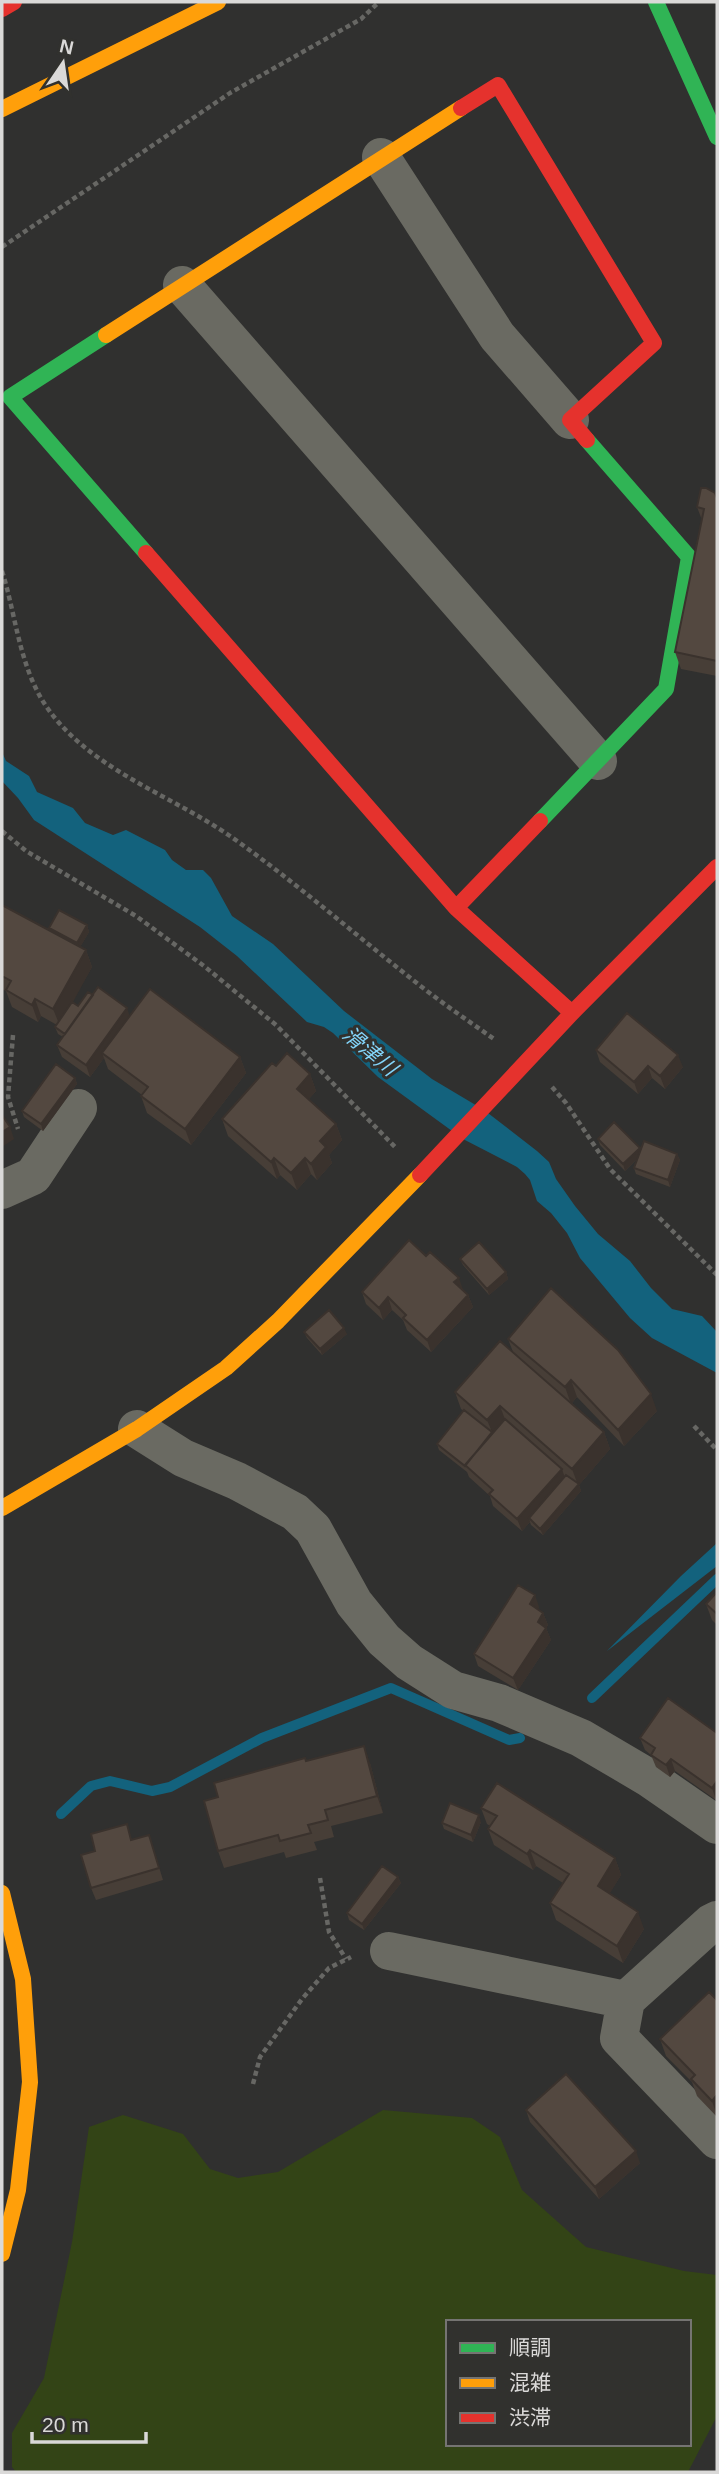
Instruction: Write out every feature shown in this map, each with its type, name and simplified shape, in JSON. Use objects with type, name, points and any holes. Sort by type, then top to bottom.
[{"type":"main road","points":[[2,9],[14,2]]},
{"type":"main road","points":[[2,109],[218,2]]},
{"type":"main road","points":[[656,2],[717,137]]},
{"type":"main road","points":[[456,908],[666,689],[689,557],[570,420],[654,342],[498,85],[10,397],[456,908],[572,1013]]},
{"type":"main road","points":[[2,1507],[137,1429],[226,1368],[278,1321],[572,1013],[717,867]]},
{"type":"main road","points":[[2,1893],[23,1979],[30,2081],[18,2190],[2,2254]]},
{"type":"street","points":[[382,157],[497,336],[570,420]]},
{"type":"street","points":[[182,285],[598,761]]},
{"type":"street","points":[[17,1183],[78,1108]]},
{"type":"street","points":[[137,1429],[183,1458],[237,1481],[295,1511],[313,1529],[354,1603],[384,1640],[409,1662],[453,1690],[499,1703],[580,1738],[649,1778],[717,1825]]},
{"type":"street","points":[[717,1920],[626,2000],[619,2038],[717,2140]]},
{"type":"street","points":[[389,1951],[626,2000]]},
{"type":"path","points":[[2,247],[230,93],[361,19],[379,2]]},
{"type":"path","points":[[2,570],[18,637],[31,674],[45,704],[61,725],[84,746],[130,778],[227,834],[284,875],[521,1067],[548,1082],[566,1103],[610,1169],[717,1275]]},
{"type":"path","points":[[2,831],[26,851],[136,916],[204,966],[276,1025],[400,1152],[427,1167]]},
{"type":"path","points":[[13,1035],[8,1097],[17,1183]]},
{"type":"path","points":[[694,1426],[717,1450]]},
{"type":"path","points":[[320,1878],[329,1932],[346,1959]]},
{"type":"path","points":[[253,2084],[260,2057],[329,1968],[357,1954],[389,1951]]},
{"type":"green space","points":[[383,2110],[472,2118],[500,2137],[522,2190],[586,2247],[684,2271],[717,2275],[717,2416],[688,2472],[16,2472],[12,2467],[12,2433],[44,2378],[72,2242],[89,2127],[123,2115],[183,2134],[210,2169],[238,2178],[278,2172]]},
{"type":"water","name":"滑津川","points":[[2,752],[6,761],[29,776],[37,792],[73,808],[85,823],[113,835],[126,830],[165,850],[172,860],[186,870],[203,870],[211,878],[232,916],[273,944],[344,1011],[432,1079],[484,1110],[537,1151],[549,1162],[556,1179],[598,1234],[630,1261],[651,1288],[672,1309],[702,1316],[717,1332],[717,1373],[652,1338],[630,1318],[580,1258],[567,1233],[537,1201],[530,1180],[517,1167],[463,1139],[378,1077],[333,1033],[307,1022],[237,956],[200,927],[34,820],[2,781]]},
{"type":"water","points":[[717,1543],[717,1566],[607,1651],[681,1576]]},
{"type":"building","points":[[701,488],[715,493],[717,498],[717,661],[675,652],[704,509],[697,507]]},
{"type":"building","points":[[2,905],[86,950],[53,1009],[35,999],[32,1005],[6,990],[11,981],[2,976]]},
{"type":"building","points":[[59,910],[87,925],[77,943],[49,928]]},
{"type":"building","points":[[98,987],[127,1008],[86,1065],[57,1045]]},
{"type":"building","points":[[150,989],[240,1057],[185,1129],[141,1096],[148,1087],[102,1053]]},
{"type":"building","points":[[88,992],[93,995],[65,1034],[55,1027],[72,1002],[78,1006]]},
{"type":"building","points":[[627,1013],[678,1055],[660,1076],[648,1066],[634,1082],[596,1050]]},
{"type":"building","points":[[287,1053],[310,1074],[297,1089],[336,1124],[320,1141],[326,1147],[311,1164],[305,1158],[291,1173],[274,1158],[271,1162],[222,1119],[272,1063],[276,1066]]},
{"type":"building","points":[[56,1064],[75,1078],[41,1124],[22,1111]]},
{"type":"building","points":[[2,1115],[10,1127],[2,1132]]},
{"type":"building","points":[[614,1122],[640,1148],[623,1164],[598,1139]]},
{"type":"building","points":[[644,1141],[677,1154],[668,1180],[634,1168]]},
{"type":"building","points":[[409,1240],[426,1256],[430,1252],[459,1278],[454,1282],[468,1295],[427,1340],[403,1318],[406,1315],[388,1297],[379,1308],[362,1292]]},
{"type":"building","points":[[479,1242],[506,1272],[487,1289],[460,1259]]},
{"type":"building","points":[[551,1288],[618,1350],[651,1394],[618,1430],[571,1380],[565,1387],[508,1339]]},
{"type":"building","points":[[329,1310],[344,1328],[320,1349],[304,1332]]},
{"type":"building","points":[[500,1341],[604,1432],[572,1469],[500,1406],[487,1420],[455,1392]]},
{"type":"building","points":[[464,1410],[492,1432],[465,1466],[437,1444]]},
{"type":"building","points":[[505,1419],[562,1469],[517,1519],[489,1494],[493,1490],[465,1465]]},
{"type":"building","points":[[566,1475],[579,1484],[540,1529],[529,1518]]},
{"type":"building","points":[[518,1585],[535,1595],[530,1604],[543,1613],[538,1622],[546,1628],[513,1678],[474,1654]]},
{"type":"building","points":[[717,1592],[717,1614],[706,1604]]},
{"type":"building","points":[[668,1698],[717,1733],[717,1781],[712,1788],[671,1759],[666,1765],[651,1755],[655,1748],[640,1738]]},
{"type":"building","points":[[364,1746],[377,1796],[325,1810],[328,1820],[308,1825],[311,1833],[280,1841],[278,1835],[218,1851],[204,1801],[218,1797],[214,1783],[305,1758],[306,1761]]},
{"type":"building","points":[[497,1783],[615,1858],[598,1886],[638,1912],[617,1946],[550,1903],[569,1874],[530,1850],[527,1854],[488,1829],[497,1816],[481,1808]]},
{"type":"building","points":[[450,1803],[479,1815],[471,1835],[442,1823]]},
{"type":"building","points":[[127,1824],[131,1840],[149,1835],[159,1868],[91,1888],[81,1855],[95,1851],[91,1834]]},
{"type":"building","points":[[382,1866],[398,1877],[362,1924],[347,1913]]},
{"type":"building","points":[[709,1992],[717,2000],[717,2095],[712,2101],[691,2079],[695,2075],[660,2039]]},
{"type":"building","points":[[566,2074],[636,2151],[595,2187],[526,2110]]},
{"type":"waterway","points":[[592,1698],[717,1579]]},
{"type":"waterway","points":[[61,1814],[91,1786],[110,1781],[152,1791],[170,1787],[262,1738],[391,1688],[509,1740],[520,1738]]},
{"type":"traffic: fast","points":[[656,2],[717,137]]},
{"type":"traffic: fast","points":[[106,335],[10,397],[146,553]]},
{"type":"traffic: fast","points":[[540,821],[666,689],[689,557],[587,440]]},
{"type":"traffic: slow","points":[[2,109],[218,2]]},
{"type":"traffic: slow","points":[[106,335],[461,108]]},
{"type":"traffic: slow","points":[[2,1508],[137,1429],[226,1368],[278,1321],[420,1175]]},
{"type":"traffic: slow","points":[[2,1893],[23,1979],[30,2082],[18,2190],[2,2254]]},
{"type":"traffic: jam","points":[[2,9],[14,2]]},
{"type":"traffic: jam","points":[[461,108],[498,85],[654,343],[570,420],[587,440]]},
{"type":"traffic: jam","points":[[146,553],[456,908]]},
{"type":"traffic: jam","points":[[540,821],[456,908],[572,1013]]},
{"type":"traffic: jam","points":[[420,1175],[572,1013],[717,867]]}]
